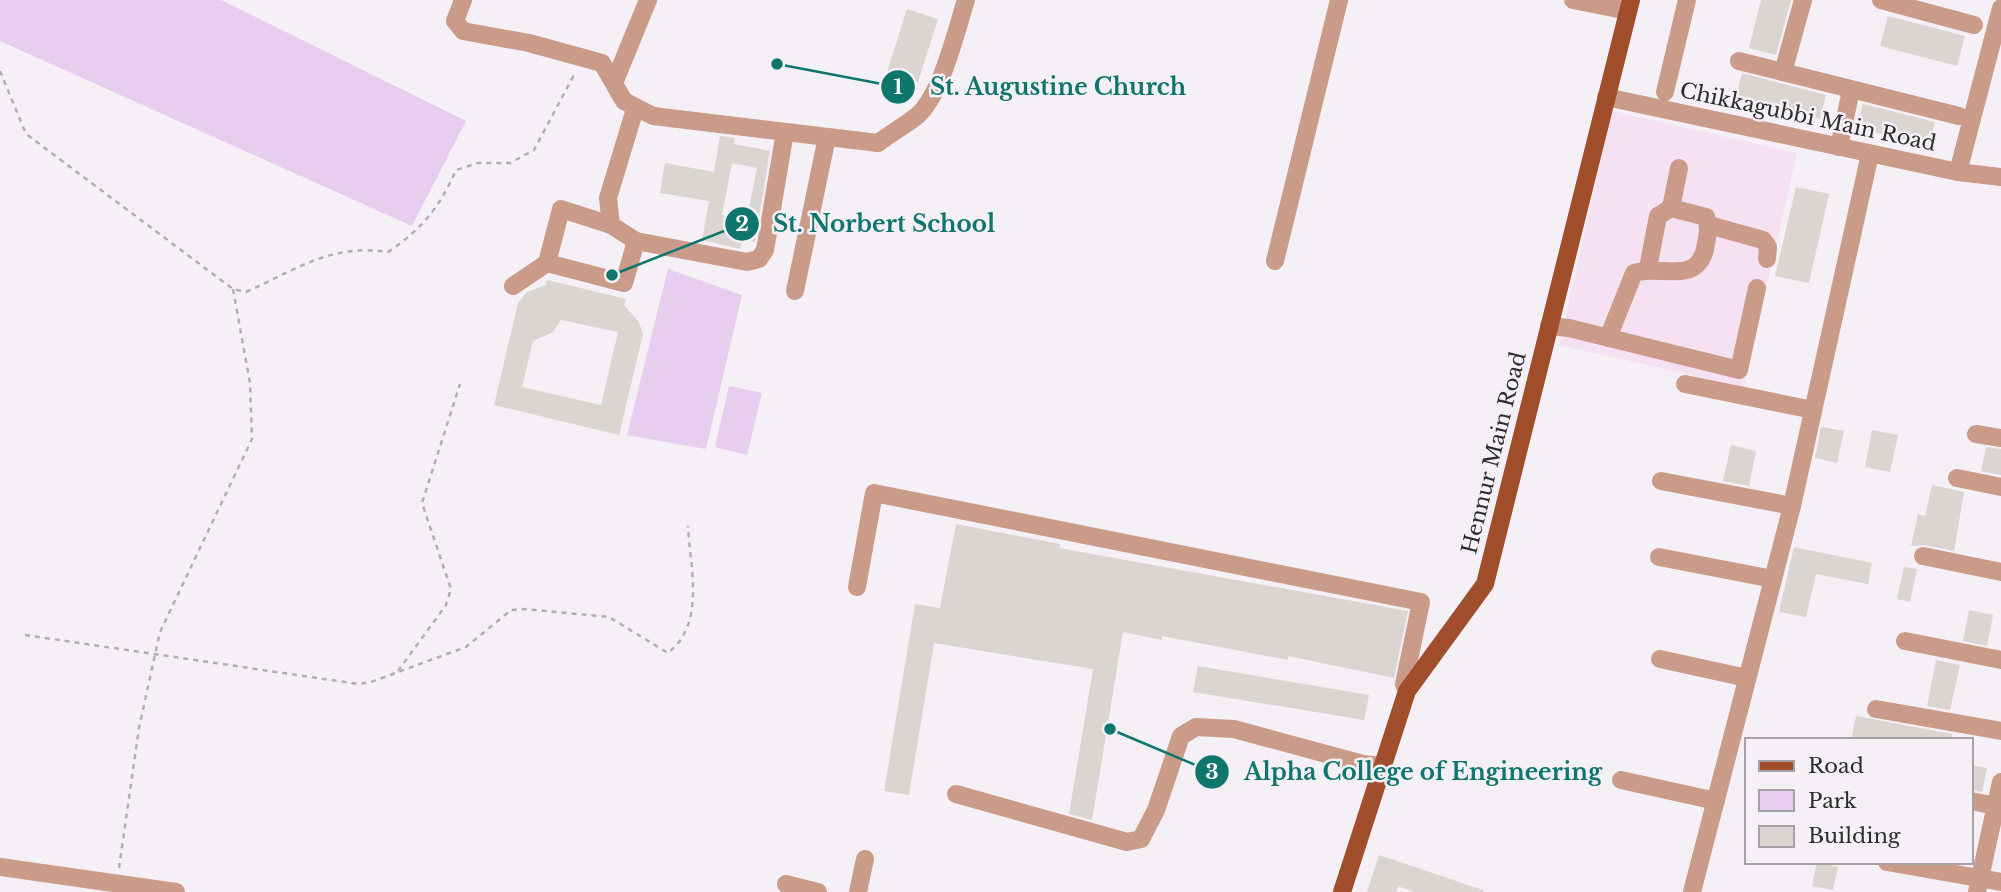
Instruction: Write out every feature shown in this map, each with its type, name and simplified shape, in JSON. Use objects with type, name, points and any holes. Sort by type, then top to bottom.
[{"type":"main road","name":"Hennur Main Road","points":[[1342,892],[1407,691],[1485,584],[1629,5]]},
{"type":"street","points":[[463,0],[455,21],[463,31],[583,57],[602,64],[624,101],[653,116],[878,143],[918,114],[937,85],[966,0]]},
{"type":"street","points":[[614,83],[648,0]]},
{"type":"street","points":[[1275,261],[1339,0]]},
{"type":"street","points":[[1573,0],[1629,5]]},
{"type":"street","points":[[1665,92],[1687,0]]},
{"type":"street","points":[[1783,72],[1803,0]]},
{"type":"street","points":[[1881,0],[1974,25]]},
{"type":"street","points":[[1958,172],[2001,8]]},
{"type":"street","points":[[1739,61],[1959,116]]},
{"type":"street","points":[[1839,147],[1851,90]]},
{"type":"street","name":"Chikkagubbi Main Road","points":[[1606,97],[1958,172],[2001,177]]},
{"type":"street","points":[[611,225],[608,198],[635,109]]},
{"type":"street","points":[[513,286],[547,263],[561,209],[611,225],[636,241],[747,262],[759,259],[765,250],[785,132]]},
{"type":"street","points":[[795,291],[827,137]]},
{"type":"street","points":[[1692,892],[1792,506],[1870,153]]},
{"type":"street","points":[[1671,208],[1679,168]]},
{"type":"street","points":[[1608,338],[1634,273],[1648,268],[1678,274],[1691,269],[1703,258],[1709,225],[1706,217],[1671,208],[1658,216],[1648,268]]},
{"type":"street","points":[[1709,225],[1763,240],[1768,247],[1767,259]]},
{"type":"street","points":[[547,263],[624,283],[636,241]]},
{"type":"street","points":[[1549,326],[1739,370],[1757,288]]},
{"type":"street","points":[[1685,384],[1813,410]]},
{"type":"street","points":[[1976,433],[2001,438]]},
{"type":"street","points":[[1957,478],[2001,487]]},
{"type":"street","points":[[1661,481],[1792,506]]},
{"type":"street","points":[[858,587],[874,493],[1421,602],[1404,684],[1407,691]]},
{"type":"street","points":[[1923,556],[2001,572]]},
{"type":"street","points":[[1659,557],[1773,579]]},
{"type":"street","points":[[1905,642],[2001,660]]},
{"type":"street","points":[[1660,659],[1747,678]]},
{"type":"street","points":[[1876,709],[2001,731]]},
{"type":"street","points":[[956,794],[1127,842],[1141,839],[1156,810],[1181,736],[1196,727],[1234,729],[1363,764],[1383,766]]},
{"type":"street","points":[[1620,780],[1716,801]]},
{"type":"street","points":[[1980,886],[2001,782]]},
{"type":"street","points":[[1973,801],[1996,806]]},
{"type":"street","points":[[858,892],[866,859]]},
{"type":"street","points":[[1894,864],[1980,886],[2001,882]]},
{"type":"street","points":[[0,867],[176,892]]},
{"type":"street","points":[[786,884],[818,892]]},
{"type":"path","points":[[0,71],[26,134],[233,289],[246,292],[323,254],[369,249],[388,252],[410,237],[429,220],[456,170],[478,163],[510,163],[534,150],[583,57]]},
{"type":"path","points":[[117,882],[139,727],[160,632],[252,439],[250,383],[233,289]]},
{"type":"path","points":[[396,673],[446,606],[451,589],[422,503],[460,384]]},
{"type":"path","points":[[25,635],[358,684],[466,647],[512,610],[526,608],[609,617],[668,653],[681,642],[693,613],[688,526]]},
{"type":"shaded area","points":[[1612,111],[1797,153],[1744,387],[1559,345]]},
{"type":"green space","points":[[0,0],[221,0],[466,121],[412,226],[0,41]]},
{"type":"green space","points":[[668,269],[742,295],[706,449],[627,435]]},
{"type":"green space","points":[[729,386],[762,393],[747,455],[715,447]]},
{"type":"building","points":[[1761,0],[1791,0],[1776,55],[1749,48]]},
{"type":"building","points":[[907,9],[938,19],[918,82],[887,72]]},
{"type":"building","points":[[1888,16],[1965,36],[1957,66],[1880,46]]},
{"type":"building","points":[[1742,73],[1826,95],[1820,119],[1736,98]]},
{"type":"building","points":[[1863,104],[1935,122],[1929,145],[1857,128]]},
{"type":"building","points":[[720,136],[735,138],[734,144],[770,151],[755,242],[742,240],[740,249],[702,240],[709,201],[660,193],[665,163],[714,172]],"holes":[[[732,163],[757,168],[747,219],[722,215]]]},
{"type":"building","points":[[1796,187],[1829,194],[1809,283],[1775,276]]},
{"type":"building","points":[[547,280],[626,299],[624,305],[639,322],[643,334],[619,435],[494,405],[518,303],[527,292],[546,285]],"holes":[[[561,320],[618,332],[601,405],[522,387],[533,341],[553,332]]]},
{"type":"building","points":[[1821,427],[1844,431],[1837,463],[1815,458]]},
{"type":"building","points":[[1872,430],[1898,435],[1890,472],[1865,467]]},
{"type":"building","points":[[1731,445],[1756,451],[1749,486],[1723,481]]},
{"type":"building","points":[[1986,447],[2001,449],[2001,475],[1981,471]]},
{"type":"building","points":[[1932,485],[1964,492],[1954,551],[1925,545],[1911,546],[1918,514],[1925,516]]},
{"type":"building","points":[[956,524],[1060,544],[1059,548],[1408,611],[1394,678],[1288,656],[1288,660],[1162,636],[1162,640],[1123,632],[1092,820],[1069,814],[1093,669],[934,643],[909,795],[884,791],[915,604],[940,608]]},
{"type":"building","points":[[1794,547],[1872,563],[1868,584],[1816,574],[1806,617],[1779,612]]},
{"type":"building","points":[[1904,567],[1917,569],[1910,602],[1897,599]]},
{"type":"building","points":[[1969,610],[1993,615],[1987,646],[1963,641]]},
{"type":"building","points":[[1936,660],[1960,665],[1950,710],[1927,706]]},
{"type":"building","points":[[1198,666],[1369,695],[1364,720],[1193,692]]},
{"type":"building","points":[[1856,716],[1952,734],[1952,738],[1851,738]]},
{"type":"building","points":[[1973,765],[1987,768],[1982,792],[1973,790]]},
{"type":"building","points":[[1379,855],[1483,892],[1414,892],[1398,886],[1396,892],[1367,892]]},
{"type":"building","points":[[1817,864],[1838,867],[1833,890],[1812,886]]},
{"type":"place","name":"St. Augustine Church","points":[[777,64]]},
{"type":"place","name":"St. Norbert School","points":[[612,275]]},
{"type":"place","name":"Alpha College of Engineering","points":[[1110,729]]}]
